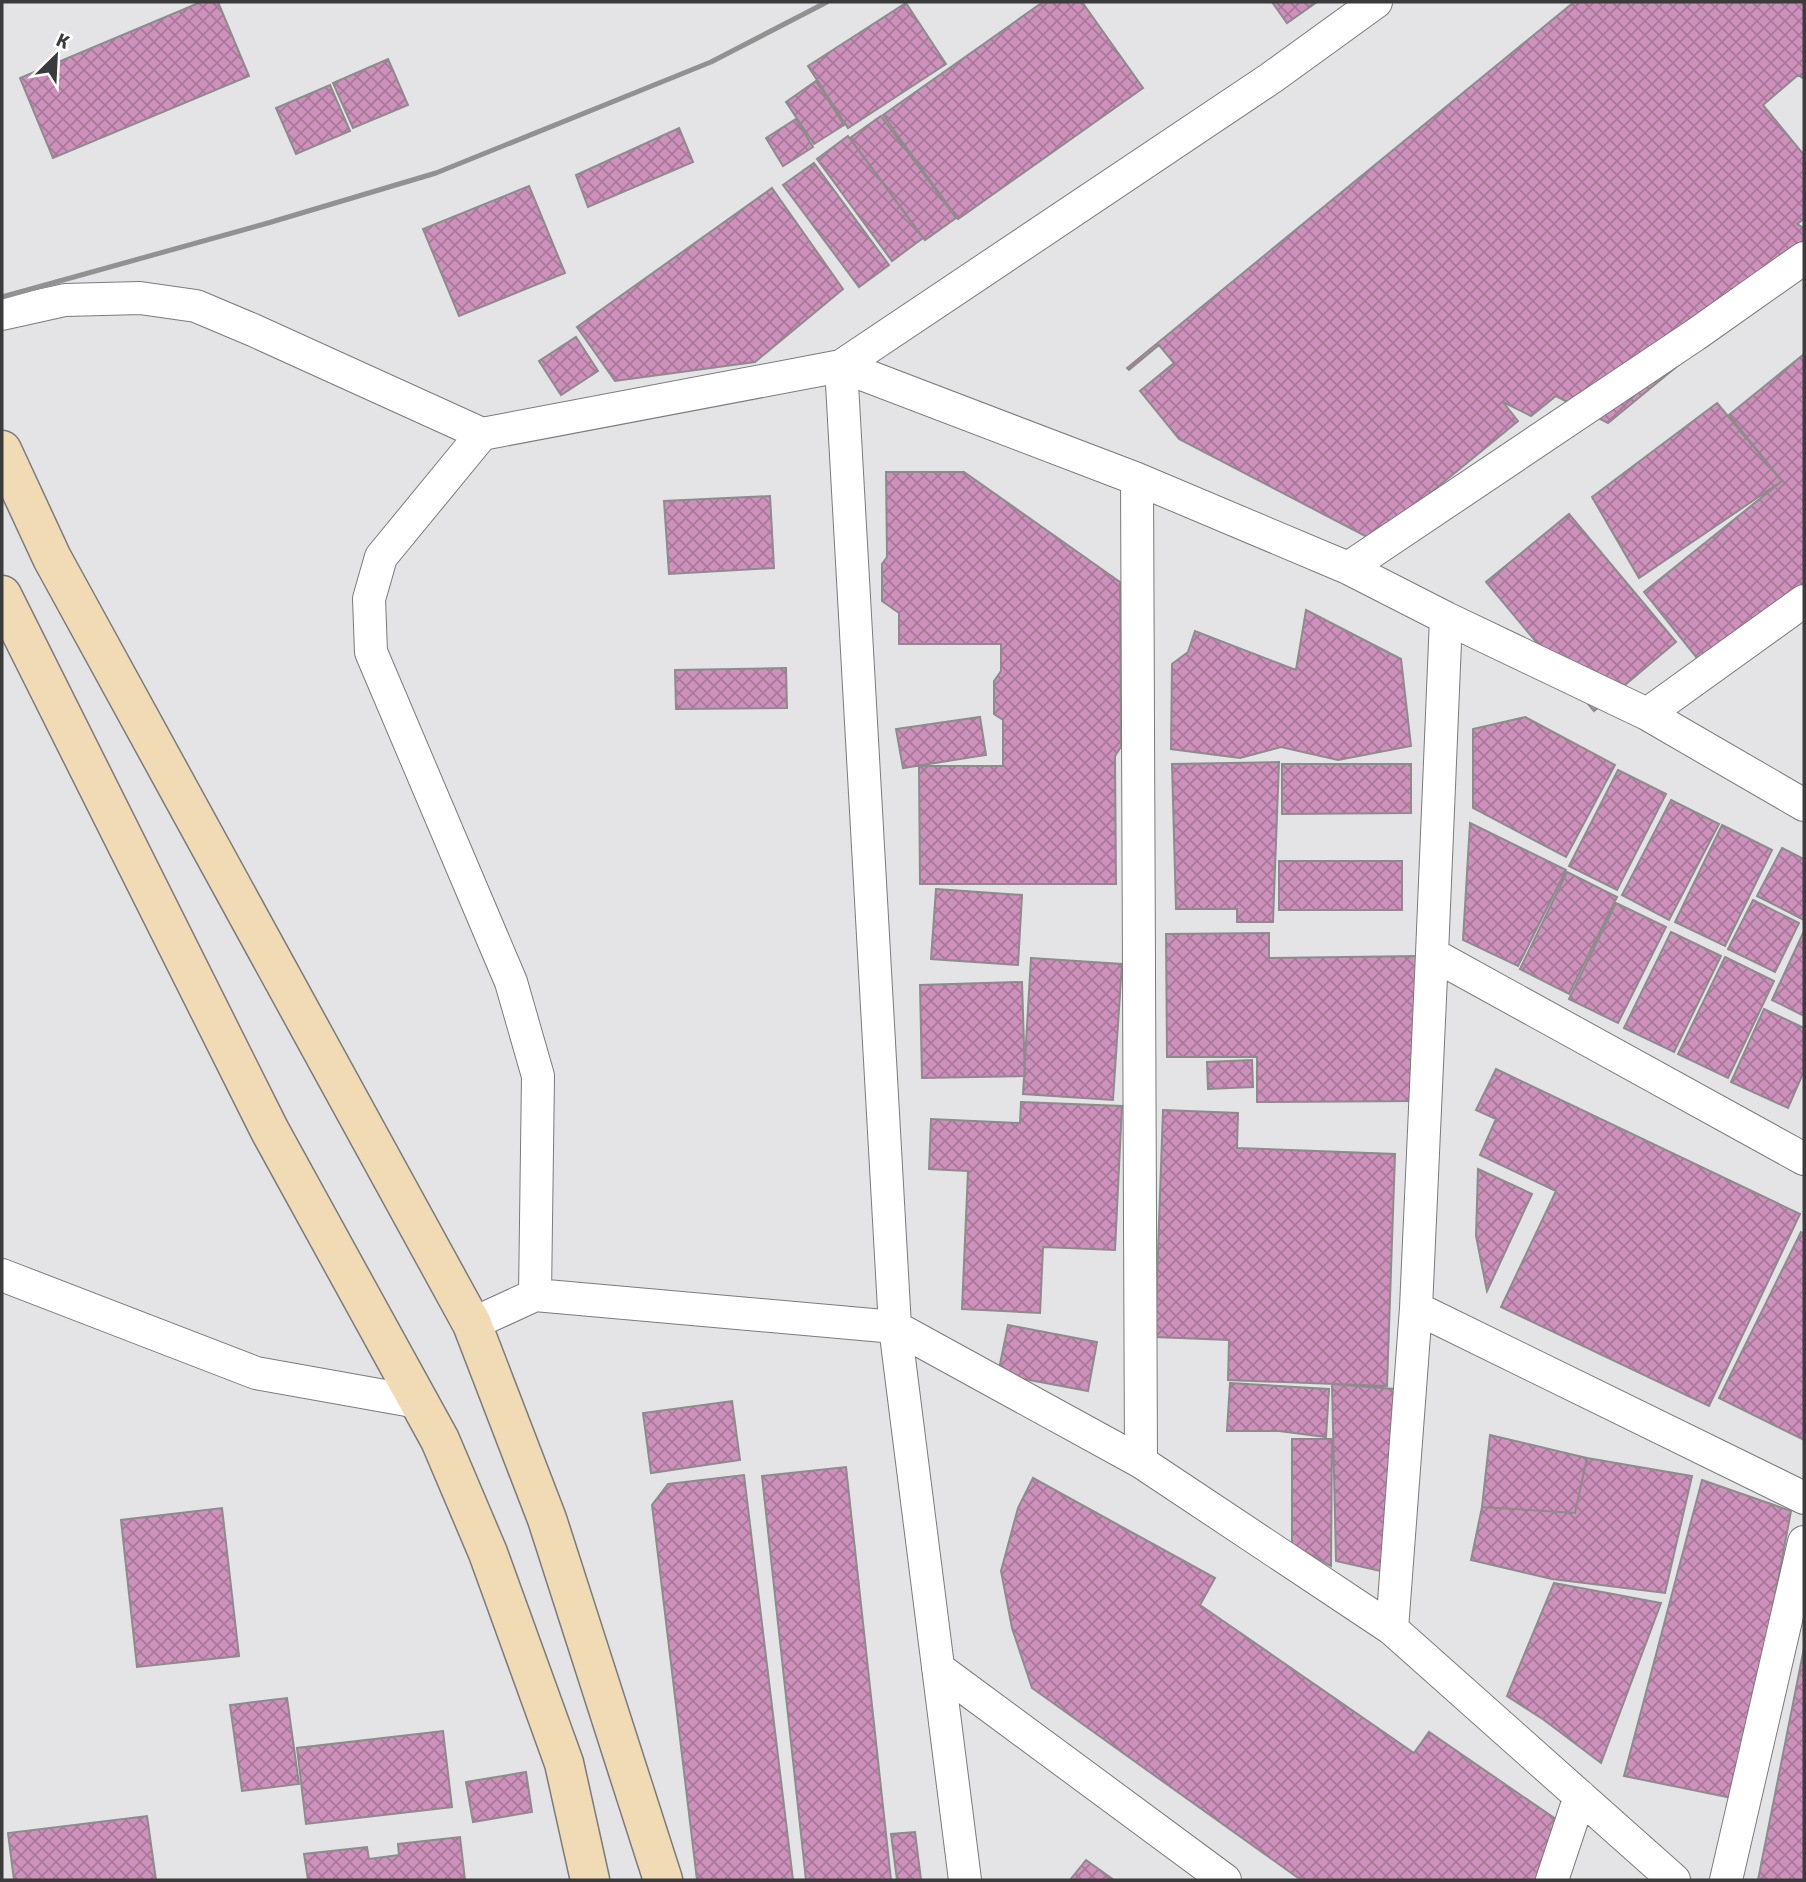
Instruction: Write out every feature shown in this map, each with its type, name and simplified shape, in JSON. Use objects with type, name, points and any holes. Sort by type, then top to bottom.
[{"type":"main road","points":[[2,450],[52,558],[472,1324],[547,1519],[663,1880]]},
{"type":"main road","points":[[2,595],[270,1131],[440,1440],[488,1553],[564,1763],[590,1880]]},
{"type":"street","points":[[2,314],[65,300],[140,298],[196,306],[482,434],[841,366],[1271,79],[1376,2]]},
{"type":"street","points":[[1348,568],[1695,335],[1804,258]]},
{"type":"street","points":[[841,366],[1137,479],[1348,568],[1647,714],[1804,805]]},
{"type":"street","points":[[841,366],[895,1327],[965,1880]]},
{"type":"street","points":[[482,434],[381,557],[369,599],[372,652],[511,982],[538,1076],[534,1295]]},
{"type":"street","points":[[1137,479],[1141,1462]]},
{"type":"street","points":[[1647,714],[1804,601]]},
{"type":"street","points":[[1392,1629],[1416,1308],[1446,618]]},
{"type":"street","points":[[1432,954],[1804,1159]]},
{"type":"street","points":[[2,1275],[256,1373],[418,1402]]},
{"type":"street","points":[[472,1324],[534,1295],[895,1327],[1141,1462],[1392,1629],[1674,1880]]},
{"type":"street","points":[[1416,1308],[1804,1498]]},
{"type":"street","points":[[1726,1880],[1804,1542]]},
{"type":"street","points":[[938,1668],[1225,1880]]},
{"type":"street","points":[[1552,1880],[1580,1796]]},
{"type":"building","points":[[201,2],[218,2],[249,76],[53,158],[20,78]]},
{"type":"building","points":[[1043,2],[1082,2],[1143,88],[958,219],[883,115]]},
{"type":"building","points":[[1272,2],[1317,2],[1287,23]]},
{"type":"building","points":[[1574,2],[1804,2],[1804,79],[1798,75],[1763,105],[1804,155],[1804,219],[1797,224],[1804,228],[1804,262],[1608,423],[1556,396],[1531,416],[1503,402],[1518,421],[1373,540],[1179,439],[1140,391],[1174,363],[1159,345],[1129,370],[1127,368]]},
{"type":"building","points":[[906,3],[946,64],[848,128],[808,66]]},
{"type":"building","points":[[388,59],[408,105],[353,128],[333,83]]},
{"type":"building","points":[[816,81],[844,125],[814,144],[786,102]]},
{"type":"building","points":[[330,85],[350,131],[296,154],[276,108]]},
{"type":"building","points":[[881,116],[956,218],[925,240],[850,138]]},
{"type":"building","points":[[796,119],[813,147],[783,166],[766,138]]},
{"type":"building","points":[[679,128],[693,162],[588,207],[576,175]]},
{"type":"building","points":[[848,136],[923,238],[892,261],[817,159]]},
{"type":"building","points":[[814,163],[889,265],[859,287],[783,185]]},
{"type":"building","points":[[529,186],[565,273],[459,316],[423,229]]},
{"type":"building","points":[[772,188],[843,289],[755,362],[615,381],[577,327]]},
{"type":"building","points":[[576,337],[598,371],[561,395],[539,361]]},
{"type":"building","points":[[1804,354],[1804,596],[1709,673],[1644,592],[1782,481],[1729,415]]},
{"type":"building","points":[[1717,403],[1782,481],[1639,578],[1592,497]]},
{"type":"building","points":[[886,472],[964,472],[1120,582],[1121,747],[1115,756],[1116,884],[920,884],[919,766],[1003,766],[1003,720],[994,714],[994,681],[1001,671],[1001,644],[899,644],[899,613],[882,601],[882,564],[887,557]]},
{"type":"building","points":[[770,496],[774,568],[669,574],[664,501]]},
{"type":"building","points":[[1569,514],[1676,642],[1594,711],[1486,582]]},
{"type":"building","points":[[1306,610],[1401,659],[1411,746],[1338,760],[1281,747],[1240,758],[1171,749],[1172,664],[1188,652],[1195,631],[1296,670]]},
{"type":"building","points":[[786,668],[787,708],[676,709],[675,670]]},
{"type":"building","points":[[980,717],[986,755],[903,768],[896,729]]},
{"type":"building","points":[[1525,717],[1615,765],[1566,857],[1473,808],[1473,729]]},
{"type":"building","points":[[1279,762],[1273,922],[1237,922],[1237,909],[1176,909],[1172,764]]},
{"type":"building","points":[[1282,764],[1411,764],[1411,813],[1282,814]]},
{"type":"building","points":[[1618,770],[1666,794],[1617,890],[1569,866]]},
{"type":"building","points":[[1671,800],[1719,824],[1669,920],[1622,895]]},
{"type":"building","points":[[1470,823],[1566,870],[1518,966],[1463,940]]},
{"type":"building","points":[[1722,825],[1772,850],[1725,946],[1675,922]]},
{"type":"building","points":[[1782,848],[1804,859],[1804,920],[1757,896]]},
{"type":"building","points":[[1279,861],[1402,861],[1402,910],[1279,910]]},
{"type":"building","points":[[1567,872],[1617,897],[1569,994],[1520,969]]},
{"type":"building","points":[[936,889],[1022,895],[1018,965],[931,959]]},
{"type":"building","points":[[1753,900],[1799,923],[1775,972],[1728,949]]},
{"type":"building","points":[[1616,903],[1666,927],[1618,1023],[1569,999]]},
{"type":"building","points":[[1804,931],[1804,1016],[1772,1000]]},
{"type":"building","points":[[1671,932],[1721,956],[1674,1052],[1624,1028]]},
{"type":"building","points":[[1269,933],[1269,958],[1417,956],[1418,1101],[1257,1102],[1257,1057],[1167,1057],[1166,934]]},
{"type":"building","points":[[1725,957],[1774,981],[1728,1078],[1678,1054]]},
{"type":"building","points":[[1031,958],[1122,964],[1113,1100],[1023,1094]]},
{"type":"building","points":[[1022,982],[1025,1076],[922,1078],[920,985]]},
{"type":"building","points":[[1764,1009],[1804,1028],[1804,1071],[1788,1108],[1731,1082]]},
{"type":"building","points":[[1252,1060],[1253,1087],[1208,1089],[1207,1062]]},
{"type":"building","points":[[1496,1069],[1800,1214],[1709,1406],[1501,1307],[1556,1191],[1480,1155],[1496,1119],[1476,1110]]},
{"type":"building","points":[[1021,1102],[1122,1106],[1115,1250],[1043,1247],[1040,1313],[962,1309],[968,1171],[929,1169],[931,1119],[1020,1123]]},
{"type":"building","points":[[1163,1110],[1238,1113],[1237,1148],[1395,1154],[1387,1386],[1228,1380],[1229,1340],[1155,1337]]},
{"type":"building","points":[[1478,1169],[1532,1194],[1487,1291],[1476,1236]]},
{"type":"building","points":[[1801,1232],[1804,1234],[1804,1440],[1719,1398]]},
{"type":"building","points":[[1008,1325],[1097,1342],[1088,1391],[998,1374]]},
{"type":"building","points":[[1230,1383],[1329,1389],[1326,1437],[1279,1431],[1227,1431]]},
{"type":"building","points":[[1332,1384],[1407,1390],[1394,1574],[1336,1561]]},
{"type":"building","points":[[732,1401],[740,1460],[651,1473],[643,1413]]},
{"type":"building","points":[[1490,1435],[1587,1458],[1575,1513],[1482,1507]]},
{"type":"building","points":[[1292,1439],[1332,1439],[1331,1566],[1292,1544]]},
{"type":"building","points":[[1587,1458],[1692,1476],[1665,1593],[1552,1579],[1471,1560],[1482,1507],[1575,1513]]},
{"type":"building","points":[[846,1467],[891,1880],[806,1880],[762,1476]]},
{"type":"building","points":[[744,1475],[793,1880],[697,1880],[652,1505],[668,1484]]},
{"type":"building","points":[[1033,1478],[1215,1578],[1200,1605],[1414,1753],[1429,1732],[1563,1824],[1543,1880],[1301,1880],[1032,1688],[1012,1628],[1001,1571],[1018,1508]]},
{"type":"building","points":[[1702,1480],[1791,1511],[1737,1799],[1624,1776]]},
{"type":"building","points":[[222,1508],[239,1656],[137,1667],[121,1520]]},
{"type":"building","points":[[1554,1583],[1661,1603],[1601,1763],[1507,1696]]},
{"type":"building","points":[[1804,1648],[1804,1880],[1758,1880]]},
{"type":"building","points":[[287,1698],[299,1784],[242,1791],[230,1705]]},
{"type":"building","points":[[443,1731],[452,1807],[306,1824],[297,1748]]},
{"type":"building","points":[[526,1772],[532,1812],[473,1822],[466,1782]]},
{"type":"building","points":[[147,1816],[156,1880],[14,1880],[8,1833]]},
{"type":"building","points":[[915,1832],[921,1880],[897,1880],[891,1834]]},
{"type":"building","points":[[460,1837],[465,1880],[308,1880],[304,1854],[367,1847],[369,1859],[399,1855],[398,1844]]},
{"type":"building","points":[[1086,1860],[1114,1880],[1070,1880]]},
{"type":"railway","points":[[2,297],[436,173],[711,62],[827,2]]}]
